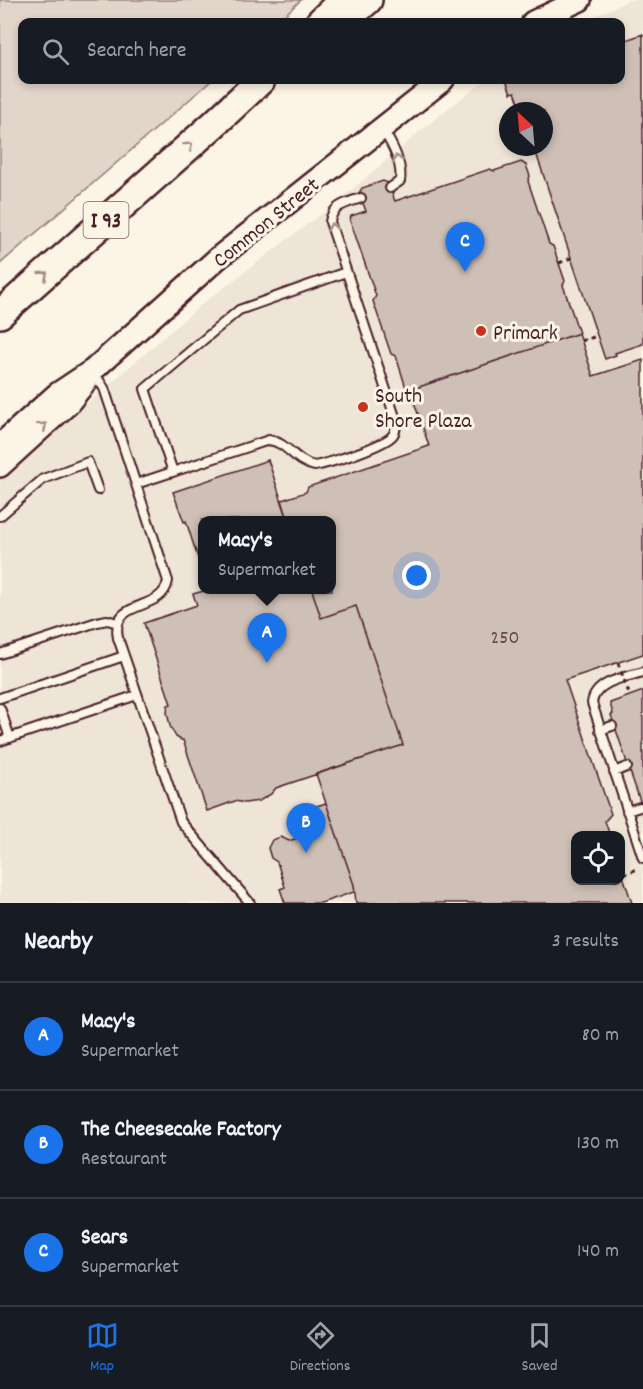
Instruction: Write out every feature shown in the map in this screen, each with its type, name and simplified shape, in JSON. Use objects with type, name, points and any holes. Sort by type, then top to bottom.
[{"type":"highway","points":[[324,18],[343,0]]},
{"type":"highway","points":[[348,18],[368,0]]},
{"type":"highway","name":"I 93","points":[[0,314],[257,84]]},
{"type":"highway","points":[[213,125],[269,84]]},
{"type":"street","points":[[542,18],[580,0]]},
{"type":"street","name":"Common Street","points":[[0,445],[57,393],[93,370],[207,267],[438,84]]},
{"type":"street","name":"Common Street","points":[[0,466],[76,396],[93,370]]},
{"type":"lane","points":[[381,128],[392,146],[401,171],[400,181],[390,188]]},
{"type":"lane","points":[[136,484],[269,440],[278,442],[305,463],[317,465],[375,446],[392,436],[396,429],[395,417],[332,231],[330,218],[338,206],[361,198]]},
{"type":"lane","points":[[173,471],[145,389],[242,308],[346,272]]},
{"type":"lane","points":[[93,370],[104,388],[168,581],[161,597],[123,614],[118,623],[117,634],[181,822],[250,903]]},
{"type":"lane","points":[[0,516],[43,479],[88,462],[98,490]]},
{"type":"lane","points":[[0,654],[97,622],[107,620],[118,623]]},
{"type":"lane","points":[[0,698],[124,656]]},
{"type":"lane","points":[[643,672],[604,685],[595,692],[592,699],[600,730],[643,858]]},
{"type":"lane","points":[[0,741],[137,695]]},
{"type":"lane","points":[[0,708],[10,738]]},
{"type":"lane","points":[[600,730],[612,726]]},
{"type":"lane","points":[[614,772],[627,767]]},
{"type":"lane","points":[[627,812],[640,807]]},
{"type":"path","points":[[559,263],[571,258]]},
{"type":"path","points":[[581,341],[597,336]]},
{"type":"path","points":[[618,663],[630,696]]},
{"type":"path","points":[[625,873],[643,867]]},
{"type":"shaded area","points":[[0,0],[301,0],[281,18],[18,18],[18,84],[207,84],[0,264]]},
{"type":"shaded area","name":"South Shore Plaza","points":[[629,0],[643,0],[643,903],[0,903],[0,479],[202,304],[341,199],[437,117],[481,84],[625,84],[625,18],[591,18]]},
{"type":"building","points":[[643,34],[643,344],[615,353],[616,355],[605,359],[537,156],[553,156],[553,102],[519,102],[515,92],[511,93],[508,84],[625,84],[625,40]]},
{"type":"building","points":[[521,162],[526,165],[530,176],[528,181],[549,244],[553,246],[565,281],[563,285],[579,333],[407,391],[396,356],[391,354],[373,301],[376,296],[350,220],[351,216],[366,211],[359,193],[362,188],[383,181],[388,183],[395,201],[490,169],[494,171]]},
{"type":"building","points":[[579,333],[593,376],[643,360],[643,654],[565,680],[611,814],[605,821],[608,831],[571,831],[571,885],[625,885],[625,882],[632,903],[356,903],[354,885],[316,774],[403,745],[356,606],[321,618],[313,594],[336,594],[336,516],[287,516],[282,500],[306,492],[308,487],[429,446],[410,390]]},
{"type":"building","points":[[268,460],[287,516],[198,516],[198,558],[186,521],[184,522],[173,492]]},
{"type":"building","points":[[193,594],[313,594],[321,618],[356,606],[403,745],[276,788],[259,801],[245,803],[235,801],[207,811],[183,740],[176,737],[170,726],[167,712],[168,705],[171,704],[144,623],[197,605]]},
{"type":"building","points":[[643,691],[643,810],[611,715],[613,714],[610,703]]},
{"type":"building","points":[[326,803],[354,885],[354,892],[321,903],[285,903],[280,889],[285,887],[277,862],[271,858],[268,848],[272,840],[281,837],[289,841],[297,838],[289,815]]},
{"type":"place","name":"Sears","points":[[465,272]]},
{"type":"place","name":"Primark","points":[[481,331]]},
{"type":"place","name":"South Shore Plaza","points":[[363,407]]},
{"type":"place","name":"Macy's","points":[[267,663]]},
{"type":"place","name":"The Cheesecake Factory","points":[[306,853]]}]
